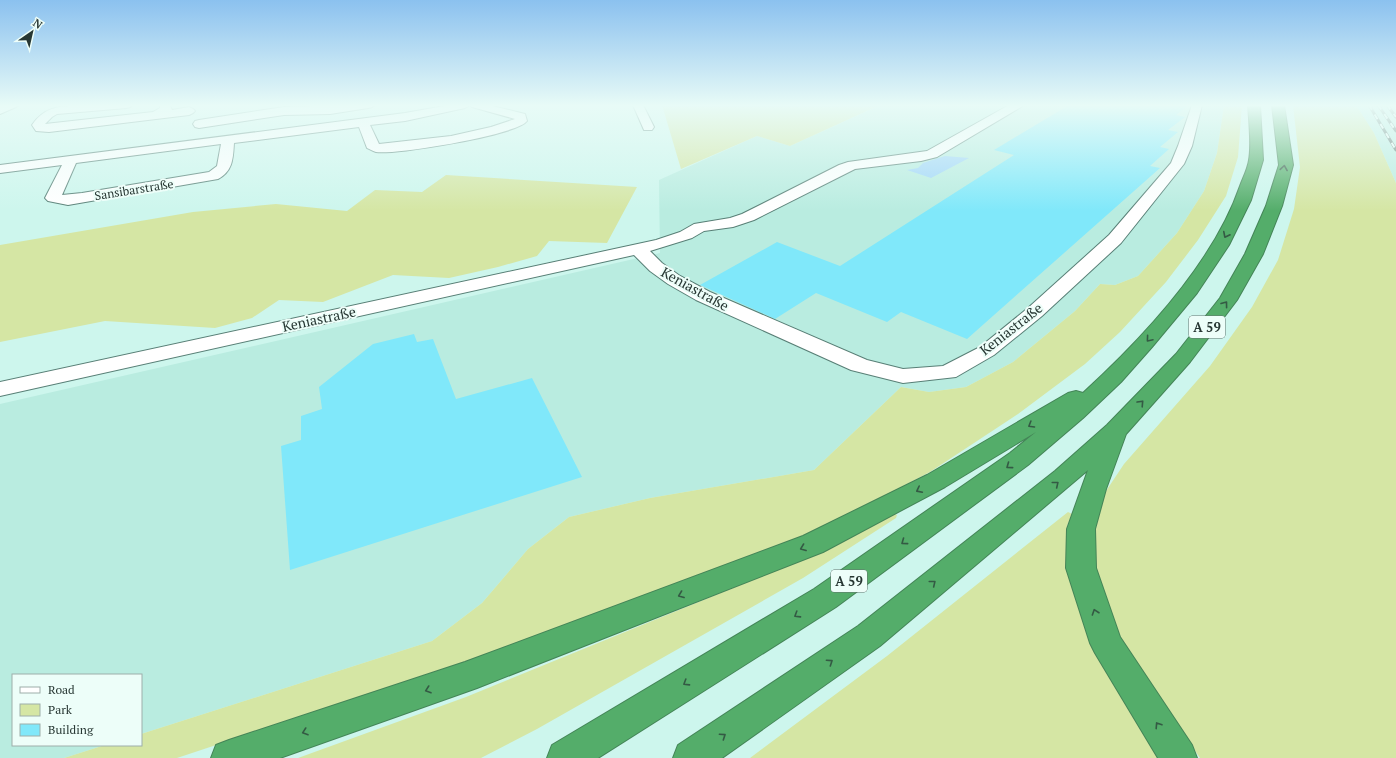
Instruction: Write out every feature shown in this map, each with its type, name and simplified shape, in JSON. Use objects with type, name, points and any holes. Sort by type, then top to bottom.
[{"type":"highway","name":"A 59","points":[[565,758],[825,598],[1019,459],[1075,413],[1113,377],[1145,343],[1190,289],[1221,245],[1243,200],[1256,160],[1255,140]]},
{"type":"highway","name":"A 59","points":[[691,758],[869,636],[1064,477],[1115,431],[1183,358],[1228,300],[1254,254],[1274,206],[1286,165],[1283,140]]},
{"type":"highway","points":[[230,758],[465,677],[813,544],[936,481],[1113,377]]},
{"type":"highway","points":[[1115,431],[1093,489],[1081,529],[1081,568],[1106,643],[1179,758]]},
{"type":"street","points":[[0,169],[225,140]]},
{"type":"street","name":"Sansibarstraße","points":[[71,160],[53,198],[68,200],[82,198],[220,174],[225,167],[228,140]]},
{"type":"street","points":[[370,140],[372,145],[377,148],[441,140]]},
{"type":"street","name":"Keniastraße","points":[[0,389],[638,249],[686,235],[700,226],[733,222],[748,217],[844,168],[853,165],[921,157],[932,154],[956,140]]},
{"type":"street","name":"Keniastraße","points":[[638,249],[656,267],[674,280],[702,296],[859,365],[902,376],[948,372],[987,351],[1029,317],[1115,239],[1177,164],[1187,140]]},
{"type":"shaded area","points":[[747,140],[771,140],[790,146],[802,140],[1219,140],[1217,153],[1204,191],[1177,233],[1138,276],[1115,285],[1100,284],[1075,311],[1013,362],[966,387],[929,392],[901,387],[814,470],[650,498],[569,517],[528,549],[482,603],[432,641],[142,734],[142,674],[12,674],[12,746],[102,746],[64,758],[0,758],[0,404],[660,253],[659,180]]},
{"type":"shaded area","points":[[1377,140],[1396,140],[1396,183]]},
{"type":"green space","points":[[673,140],[747,140],[681,169]]},
{"type":"green space","points":[[771,140],[802,140],[790,146]]},
{"type":"green space","points":[[1219,140],[1239,140],[1238,157],[1226,196],[1198,240],[1166,282],[1120,332],[1085,364],[1018,414],[930,472],[806,537],[465,662],[177,758],[64,758],[102,746],[142,746],[142,734],[432,641],[482,603],[528,549],[569,517],[650,498],[814,470],[901,387],[929,392],[966,387],[1013,362],[1075,311],[1100,284],[1115,285],[1138,276],[1177,233],[1204,191],[1217,153]]},
{"type":"green space","points":[[1297,140],[1377,140],[1396,183],[1396,758],[1200,758],[1121,643],[1096,572],[1095,532],[1104,494],[1124,464],[1210,366],[1252,307],[1278,260],[1294,209],[1300,167]]},
{"type":"green space","points":[[446,175],[637,187],[607,243],[549,241],[537,256],[498,267],[449,278],[393,275],[323,302],[279,300],[252,318],[215,328],[105,321],[0,342],[0,245],[193,212],[276,204],[347,211],[375,190],[422,192]]},
{"type":"green space","points":[[1068,512],[1072,514],[1067,526],[1068,568],[1162,758],[750,758],[887,656]]},
{"type":"green space","points":[[895,514],[897,515],[896,518],[803,578],[537,729],[481,758],[298,758],[466,697],[821,552]]},
{"type":"water","points":[[945,156],[969,158],[931,178],[907,170],[918,168],[923,163]]},
{"type":"building","points":[[1010,140],[1168,140],[1160,147],[1169,149],[1150,166],[1160,168],[967,339],[901,312],[887,322],[816,293],[775,319],[700,285],[777,242],[840,266],[1014,155],[994,150]]},
{"type":"building","points":[[414,334],[417,342],[433,339],[456,399],[532,378],[582,477],[290,570],[281,446],[301,440],[301,416],[322,409],[319,387],[373,344]]},
{"type":"railway","points":[[1390,140],[1396,150]]}]
